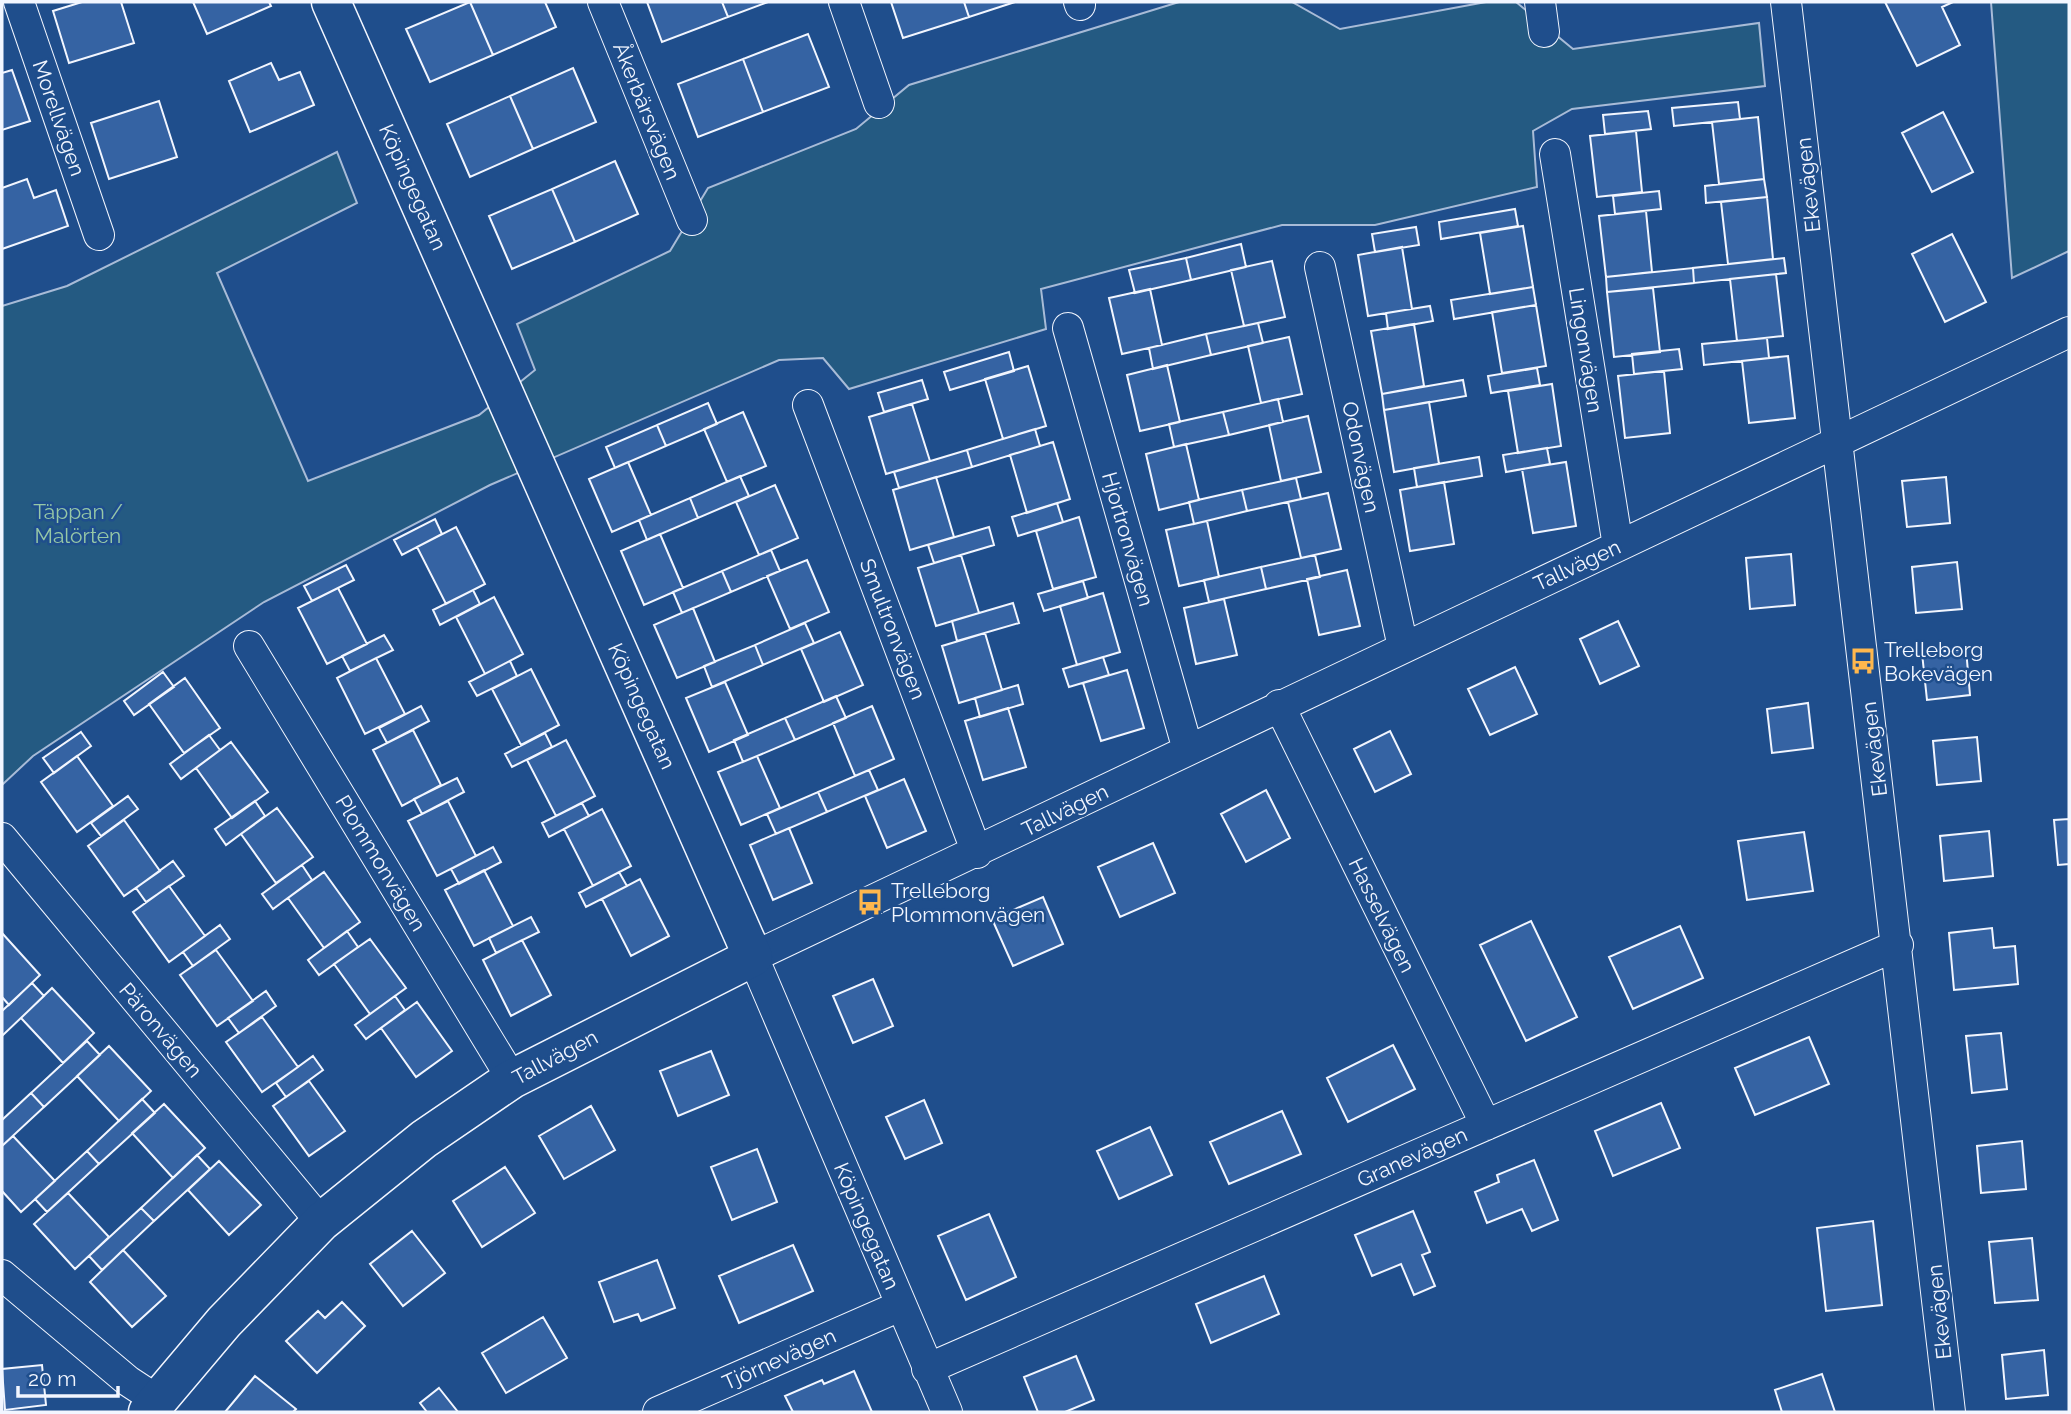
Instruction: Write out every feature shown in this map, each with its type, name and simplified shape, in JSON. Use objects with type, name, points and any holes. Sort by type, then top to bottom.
[{"type":"street","name":"Morellvägen","points":[[19,2],[99,235]]},
{"type":"street","name":"Köpingegatan","points":[[331,2],[753,957],[947,1412]]},
{"type":"street","name":"Åkerbärsvägen","points":[[603,2],[692,220]]},
{"type":"street","points":[[844,2],[879,103]]},
{"type":"street","points":[[1540,2],[1544,32]]},
{"type":"street","name":"Ekevägen","points":[[1786,2],[1951,1412]]},
{"type":"street","name":"Lingonvägen","points":[[1555,154],[1618,546]]},
{"type":"street","name":"Odonvägen","points":[[1320,267],[1403,648]]},
{"type":"street","name":"Hjortronvägen","points":[[1068,328],[1188,750]]},
{"type":"street","name":"Tallvägen","points":[[153,1406],[224,1322],[321,1222],[424,1139],[512,1079],[753,957],[977,853],[1279,705],[2069,332]]},
{"type":"street","name":"Smultronvägen","points":[[808,405],[977,853]]},
{"type":"street","name":"Plommonvägen","points":[[249,646],[512,1079]]},
{"type":"street","name":"Hasselvägen","points":[[1279,705],[1486,1125]]},
{"type":"street","name":"Päronvägen","points":[[2,838],[321,1222]]},
{"type":"street","name":"Granevägen","points":[[927,1369],[1898,945]]},
{"type":"street","points":[[2,1275],[128,1381],[153,1406]]},
{"type":"street","name":"Tjörnevägen","points":[[658,1412],[900,1306]]},
{"type":"green space","name":"Täppan / Malörten","points":[[1179,2],[1292,2],[1340,29],[1486,2],[1516,2],[1573,49],[1759,23],[1765,86],[1572,109],[1533,131],[1537,187],[1375,225],[1282,225],[1041,289],[1046,329],[849,389],[823,358],[779,360],[490,485],[264,602],[33,756],[2,785],[2,306],[67,286],[337,152],[357,203],[217,273],[308,481],[479,415],[535,370],[517,324],[670,251],[708,188],[856,129],[909,85]]},
{"type":"green space","points":[[1991,2],[2069,2],[2069,251],[2012,278]]},
{"type":"building","points":[[82,2],[121,2],[134,43],[69,63],[53,11]]},
{"type":"building","points":[[193,2],[269,2],[271,6],[207,34]]},
{"type":"building","points":[[470,2],[493,55],[430,82],[406,29]]},
{"type":"building","points":[[470,2],[545,2],[556,27],[493,55]]},
{"type":"building","points":[[647,2],[722,2],[728,17],[662,42]]},
{"type":"building","points":[[722,2],[768,2],[728,17]]},
{"type":"building","points":[[891,2],[964,2],[969,17],[903,38]]},
{"type":"building","points":[[964,2],[1015,2],[969,17]]},
{"type":"building","points":[[1885,2],[1953,2],[1942,7],[1960,45],[1917,66]]},
{"type":"building","points":[[808,34],[829,87],[763,112],[743,59]]},
{"type":"building","points":[[743,59],[763,112],[698,137],[678,84]]},
{"type":"building","points":[[271,63],[279,80],[300,72],[314,105],[250,132],[229,81]]},
{"type":"building","points":[[573,68],[596,122],[533,149],[510,96]]},
{"type":"building","points":[[12,70],[30,121],[2,130],[2,73]]},
{"type":"building","points":[[510,96],[533,149],[470,177],[447,124]]},
{"type":"building","points":[[159,101],[177,157],[109,179],[91,123]]},
{"type":"building","points":[[1738,102],[1740,119],[1674,126],[1672,108]]},
{"type":"building","points":[[1648,111],[1651,129],[1605,134],[1603,115]]},
{"type":"building","points":[[1943,112],[1973,172],[1932,192],[1902,133]]},
{"type":"building","points":[[1758,117],[1764,179],[1719,184],[1712,122]]},
{"type":"building","points":[[1636,131],[1642,192],[1597,197],[1590,136]]},
{"type":"building","points":[[615,161],[638,214],[575,242],[552,189]]},
{"type":"building","points":[[27,179],[34,198],[56,190],[68,226],[2,249],[2,188]]},
{"type":"building","points":[[1764,179],[1767,197],[1706,203],[1705,186]]},
{"type":"building","points":[[552,189],[575,242],[512,269],[489,216]]},
{"type":"building","points":[[1659,191],[1661,209],[1615,214],[1613,196]]},
{"type":"building","points":[[1767,197],[1773,259],[1728,264],[1721,202]]},
{"type":"building","points":[[1515,209],[1518,226],[1441,239],[1439,222]]},
{"type":"building","points":[[1646,211],[1652,272],[1606,277],[1599,216]]},
{"type":"building","points":[[1523,226],[1533,287],[1490,294],[1480,233]]},
{"type":"building","points":[[1416,227],[1419,245],[1375,252],[1372,234]]},
{"type":"building","points":[[1952,234],[1986,302],[1945,322],[1912,254]]},
{"type":"building","points":[[1241,244],[1246,267],[1191,280],[1186,258]]},
{"type":"building","points":[[1402,247],[1412,309],[1368,316],[1358,255]]},
{"type":"building","points":[[1186,258],[1191,280],[1135,293],[1129,270]]},
{"type":"building","points":[[1784,258],[1786,273],[1694,283],[1693,268]]},
{"type":"building","points":[[1272,261],[1285,317],[1244,326],[1231,270]]},
{"type":"building","points":[[1693,268],[1694,283],[1607,292],[1606,277]]},
{"type":"building","points":[[1776,274],[1783,336],[1737,341],[1730,279]]},
{"type":"building","points":[[1533,287],[1536,305],[1454,319],[1451,300]]},
{"type":"building","points":[[1653,288],[1660,352],[1614,357],[1607,292]]},
{"type":"building","points":[[1150,289],[1162,345],[1122,354],[1109,298]]},
{"type":"building","points":[[1536,305],[1546,366],[1502,373],[1492,312]]},
{"type":"building","points":[[1430,306],[1433,321],[1388,329],[1386,313]]},
{"type":"building","points":[[1258,323],[1263,343],[1211,355],[1206,334]]},
{"type":"building","points":[[1414,324],[1424,386],[1382,394],[1371,331]]},
{"type":"building","points":[[1206,334],[1211,355],[1153,369],[1149,348]]},
{"type":"building","points":[[1289,337],[1302,394],[1261,403],[1248,346]]},
{"type":"building","points":[[1767,338],[1769,358],[1704,365],[1702,344]]},
{"type":"building","points":[[1679,349],[1682,369],[1634,374],[1632,354]]},
{"type":"building","points":[[1009,352],[1014,371],[950,390],[944,372]]},
{"type":"building","points":[[1788,356],[1795,418],[1749,423],[1742,361]]},
{"type":"building","points":[[1167,365],[1180,422],[1140,431],[1127,375]]},
{"type":"building","points":[[1028,366],[1046,426],[1003,439],[985,379]]},
{"type":"building","points":[[1537,368],[1540,385],[1491,393],[1488,376]]},
{"type":"building","points":[[1664,371],[1670,433],[1625,438],[1618,376]]},
{"type":"building","points":[[922,380],[928,399],[884,412],[878,393]]},
{"type":"building","points":[[1463,380],[1466,396],[1384,410],[1382,394]]},
{"type":"building","points":[[1552,384],[1561,446],[1518,453],[1508,391]]},
{"type":"building","points":[[1278,399],[1283,422],[1229,435],[1223,412]]},
{"type":"building","points":[[1429,402],[1439,464],[1394,472],[1384,410]]},
{"type":"building","points":[[708,403],[717,424],[666,446],[657,425]]},
{"type":"building","points":[[912,404],[930,461],[886,474],[869,417]]},
{"type":"building","points":[[743,412],[766,466],[727,482],[704,429]]},
{"type":"building","points":[[1223,412],[1229,435],[1174,447],[1169,424]]},
{"type":"building","points":[[1308,416],[1321,472],[1281,481],[1269,425]]},
{"type":"building","points":[[657,425],[666,446],[615,468],[606,447]]},
{"type":"building","points":[[1035,429],[1040,446],[972,467],[967,450]]},
{"type":"building","points":[[1053,442],[1070,499],[1027,513],[1010,455]]},
{"type":"building","points":[[1186,444],[1199,500],[1159,510],[1146,454]]},
{"type":"building","points":[[1547,448],[1550,464],[1506,472],[1503,455]]},
{"type":"building","points":[[967,450],[972,467],[899,488],[894,472]]},
{"type":"building","points":[[1479,457],[1482,476],[1417,487],[1414,468]]},
{"type":"building","points":[[628,462],[651,515],[612,532],[589,479]]},
{"type":"building","points":[[1566,462],[1576,526],[1533,533],[1522,469]]},
{"type":"building","points":[[740,476],[749,496],[698,518],[690,498]]},
{"type":"building","points":[[936,477],[954,537],[910,550],[893,490]]},
{"type":"building","points":[[1946,477],[1950,523],[1907,527],[1902,481]]},
{"type":"building","points":[[1296,478],[1301,499],[1247,511],[1242,490]]},
{"type":"building","points":[[1444,482],[1454,544],[1410,551],[1400,490]]},
{"type":"building","points":[[775,485],[798,538],[759,555],[736,502]]},
{"type":"building","points":[[1242,490],[1247,511],[1194,524],[1189,502]]},
{"type":"building","points":[[1328,493],[1341,549],[1301,558],[1288,502]]},
{"type":"building","points":[[690,498],[698,518],[647,540],[639,520]]},
{"type":"building","points":[[1057,503],[1063,522],[1018,536],[1012,517]]},
{"type":"building","points":[[1079,517],[1096,577],[1053,589],[1036,531]]},
{"type":"building","points":[[435,519],[442,534],[402,555],[394,540]]},
{"type":"building","points":[[1207,521],[1219,577],[1179,586],[1166,530]]},
{"type":"building","points":[[456,527],[485,584],[446,604],[417,547]]},
{"type":"building","points":[[989,527],[994,545],[934,563],[928,545]]},
{"type":"building","points":[[660,534],[683,588],[644,605],[621,551]]},
{"type":"building","points":[[771,550],[780,571],[731,592],[722,571]]},
{"type":"building","points":[[1791,554],[1795,605],[1750,609],[1746,558]]},
{"type":"building","points":[[961,555],[979,613],[936,626],[918,568]]},
{"type":"building","points":[[1315,555],[1320,577],[1266,589],[1261,567]]},
{"type":"building","points":[[807,560],[829,612],[790,629],[767,576]]},
{"type":"building","points":[[1957,562],[1962,609],[1916,613],[1912,567]]},
{"type":"building","points":[[346,565],[354,580],[312,601],[304,586]]},
{"type":"building","points":[[1261,567],[1266,589],[1209,602],[1204,580]]},
{"type":"building","points":[[1347,570],[1360,626],[1319,635],[1307,579]]},
{"type":"building","points":[[722,571],[731,592],[682,613],[673,592]]},
{"type":"building","points":[[1083,581],[1088,598],[1044,611],[1038,594]]},
{"type":"building","points":[[338,588],[367,644],[327,664],[298,608]]},
{"type":"building","points":[[473,590],[480,604],[440,625],[433,610]]},
{"type":"building","points":[[1103,593],[1120,652],[1077,665],[1060,606]]},
{"type":"building","points":[[494,597],[523,654],[485,674],[456,617]]},
{"type":"building","points":[[1224,599],[1237,655],[1196,664],[1184,608]]},
{"type":"building","points":[[1013,603],[1019,623],[957,641],[952,621]]},
{"type":"building","points":[[693,608],[715,662],[677,678],[654,625]]},
{"type":"building","points":[[1618,621],[1639,666],[1600,684],[1580,639]]},
{"type":"building","points":[[805,623],[814,643],[763,665],[755,645]]},
{"type":"building","points":[[840,632],[863,685],[824,702],[801,649]]},
{"type":"building","points":[[985,633],[1002,690],[959,703],[942,646]]},
{"type":"building","points":[[384,635],[393,650],[350,671],[342,656]]},
{"type":"building","points":[[755,645],[763,665],[712,687],[704,666]]},
{"type":"building","points":[[1966,649],[1970,695],[1927,700],[1922,653]]},
{"type":"building","points":[[1103,657],[1109,675],[1069,687],[1063,669]]},
{"type":"building","points":[[376,658],[405,714],[365,734],[337,678]]},
{"type":"building","points":[[510,661],[517,676],[477,696],[469,682]]},
{"type":"building","points":[[1515,667],[1537,714],[1490,735],[1468,689]]},
{"type":"building","points":[[531,669],[559,725],[521,745],[492,689]]},
{"type":"building","points":[[1127,670],[1144,728],[1101,741],[1083,683]]},
{"type":"building","points":[[163,672],[174,687],[134,715],[124,701]]},
{"type":"building","points":[[185,678],[220,728],[184,753],[149,704]]},
{"type":"building","points":[[725,682],[748,735],[709,752],[686,698]]},
{"type":"building","points":[[1018,685],[1023,704],[980,717],[975,698]]},
{"type":"building","points":[[836,696],[846,718],[795,740],[785,718]]},
{"type":"building","points":[[1808,703],[1813,748],[1772,753],[1767,709]]},
{"type":"building","points":[[421,706],[429,721],[387,743],[379,728]]},
{"type":"building","points":[[872,706],[894,759],[855,776],[833,723]]},
{"type":"building","points":[[1008,708],[1026,767],[983,780],[965,721]]},
{"type":"building","points":[[785,718],[795,740],[743,762],[734,740]]},
{"type":"building","points":[[413,730],[441,785],[402,806],[373,750]]},
{"type":"building","points":[[1390,731],[1411,774],[1375,792],[1354,749]]},
{"type":"building","points":[[81,732],[91,746],[54,773],[43,758]]},
{"type":"building","points":[[545,733],[552,747],[512,767],[505,754]]},
{"type":"building","points":[[209,735],[220,750],[181,779],[170,764]]},
{"type":"building","points":[[1977,737],[1981,781],[1937,785],[1933,741]]},
{"type":"building","points":[[566,740],[595,796],[556,816],[527,760]]},
{"type":"building","points":[[231,742],[268,792],[232,818],[196,768]]},
{"type":"building","points":[[77,756],[113,806],[77,832],[41,782]]},
{"type":"building","points":[[757,756],[780,808],[741,825],[718,772]]},
{"type":"building","points":[[869,770],[878,790],[827,812],[818,792]]},
{"type":"building","points":[[457,778],[464,792],[422,814],[414,799]]},
{"type":"building","points":[[904,779],[926,831],[887,848],[865,796]]},
{"type":"building","points":[[1266,790],[1290,838],[1246,862],[1221,814]]},
{"type":"building","points":[[818,792],[827,812],[776,834],[767,814]]},
{"type":"building","points":[[128,796],[138,809],[101,836],[91,823]]},
{"type":"building","points":[[255,801],[265,816],[226,845],[215,829]]},
{"type":"building","points":[[448,801],[476,856],[437,876],[408,821]]},
{"type":"building","points":[[582,803],[589,816],[549,837],[542,823]]},
{"type":"building","points":[[277,808],[313,857],[276,883],[241,834]]},
{"type":"building","points":[[602,809],[631,866],[593,886],[564,829]]},
{"type":"building","points":[[2069,819],[2069,864],[2058,865],[2054,820]]},
{"type":"building","points":[[124,820],[160,871],[124,896],[88,846]]},
{"type":"building","points":[[789,828],[812,883],[773,900],[750,845]]},
{"type":"building","points":[[1989,831],[1993,876],[1944,881],[1940,836]]},
{"type":"building","points":[[1804,832],[1813,891],[1747,900],[1738,841]]},
{"type":"building","points":[[1153,843],[1175,893],[1120,917],[1098,867]]},
{"type":"building","points":[[493,847],[501,862],[459,884],[451,869]]},
{"type":"building","points":[[173,861],[184,876],[146,902],[136,888]]},
{"type":"building","points":[[302,865],[312,880],[273,909],[262,894]]},
{"type":"building","points":[[484,870],[513,926],[474,946],[445,890]]},
{"type":"building","points":[[324,872],[360,922],[324,948],[288,898]]},
{"type":"building","points":[[619,872],[627,886],[586,907],[579,893]]},
{"type":"building","points":[[640,879],[669,936],[631,956],[602,899]]},
{"type":"building","points":[[169,886],[205,936],[169,962],[133,912]]},
{"type":"building","points":[[1043,897],[1063,944],[1013,966],[992,919]]},
{"type":"building","points":[[531,917],[539,932],[496,953],[489,938]]},
{"type":"building","points":[[1531,921],[1577,1017],[1526,1041],[1480,945]]},
{"type":"building","points":[[220,925],[230,939],[193,966],[183,952]]},
{"type":"building","points":[[1680,926],[1703,978],[1633,1009],[1609,957]]},
{"type":"building","points":[[1992,928],[1994,948],[2015,946],[2018,984],[1954,990],[1949,933]]},
{"type":"building","points":[[347,931],[358,947],[319,975],[308,960]]},
{"type":"building","points":[[2,933],[40,975],[9,1005],[2,997]]},
{"type":"building","points":[[370,939],[406,988],[370,1014],[334,964]]},
{"type":"building","points":[[522,940],[551,995],[511,1016],[483,960]]},
{"type":"building","points":[[216,950],[253,1001],[217,1026],[180,975]]},
{"type":"building","points":[[873,979],[893,1026],[853,1043],[833,996]]},
{"type":"building","points":[[32,983],[44,996],[2,1036],[2,1011]]},
{"type":"building","points":[[52,988],[94,1033],[63,1063],[21,1018]]},
{"type":"building","points":[[266,991],[276,1006],[239,1033],[228,1018]]},
{"type":"building","points":[[395,996],[405,1010],[366,1039],[355,1025]]},
{"type":"building","points":[[417,1002],[452,1051],[416,1077],[381,1028]]},
{"type":"building","points":[[262,1017],[298,1067],[262,1092],[226,1042]]},
{"type":"building","points":[[2001,1033],[2007,1089],[1972,1093],[1966,1036]]},
{"type":"building","points":[[1809,1037],[1829,1084],[1755,1115],[1735,1068]]},
{"type":"building","points":[[87,1041],[100,1055],[44,1107],[31,1093]]},
{"type":"building","points":[[1393,1045],[1415,1089],[1348,1122],[1327,1078]]},
{"type":"building","points":[[109,1046],[151,1091],[119,1121],[77,1076]]},
{"type":"building","points":[[711,1051],[729,1095],[678,1116],[660,1071]]},
{"type":"building","points":[[313,1056],[323,1070],[286,1097],[276,1083]]},
{"type":"building","points":[[309,1081],[345,1131],[309,1156],[273,1106]]},
{"type":"building","points":[[31,1093],[44,1107],[2,1146],[2,1120]]},
{"type":"building","points":[[142,1099],[155,1113],[99,1164],[87,1151]]},
{"type":"building","points":[[924,1100],[942,1143],[905,1159],[886,1117]]},
{"type":"building","points":[[1661,1103],[1680,1148],[1613,1176],[1595,1131]]},
{"type":"building","points":[[164,1104],[205,1148],[173,1178],[132,1133]]},
{"type":"building","points":[[591,1106],[615,1150],[564,1179],[539,1136]]},
{"type":"building","points":[[1282,1111],[1301,1154],[1229,1184],[1210,1142]]},
{"type":"building","points":[[1150,1127],[1172,1175],[1119,1199],[1097,1151]]},
{"type":"building","points":[[13,1136],[55,1181],[21,1212],[2,1191],[2,1146]]},
{"type":"building","points":[[2022,1141],[2026,1189],[1981,1193],[1977,1146]]},
{"type":"building","points":[[757,1149],[777,1202],[732,1220],[711,1167]]},
{"type":"building","points":[[87,1151],[99,1164],[47,1212],[35,1199]]},
{"type":"building","points":[[197,1155],[210,1169],[154,1221],[141,1208]]},
{"type":"building","points":[[1534,1160],[1558,1220],[1532,1231],[1522,1209],[1487,1223],[1475,1192],[1499,1182],[1497,1175]]},
{"type":"building","points":[[219,1161],[261,1205],[229,1235],[188,1190]]},
{"type":"building","points":[[505,1167],[535,1213],[482,1247],[453,1201]]},
{"type":"building","points":[[68,1193],[109,1237],[75,1269],[34,1224]]},
{"type":"building","points":[[141,1208],[154,1221],[102,1270],[89,1256]]},
{"type":"building","points":[[1413,1211],[1430,1252],[1422,1255],[1435,1286],[1414,1295],[1401,1264],[1372,1276],[1355,1235]]},
{"type":"building","points":[[989,1214],[1016,1277],[966,1300],[938,1236]]},
{"type":"building","points":[[1873,1221],[1882,1305],[1826,1311],[1817,1228]]},
{"type":"building","points":[[412,1231],[445,1273],[403,1306],[370,1264]]},
{"type":"building","points":[[2032,1238],[2038,1300],[1995,1303],[1989,1242]]},
{"type":"building","points":[[793,1245],[813,1291],[739,1323],[719,1276]]},
{"type":"building","points":[[123,1250],[166,1296],[132,1327],[90,1282]]},
{"type":"building","points":[[657,1260],[675,1308],[641,1321],[638,1314],[614,1322],[599,1282]]},
{"type":"building","points":[[1264,1276],[1279,1314],[1211,1343],[1196,1304]]},
{"type":"building","points":[[342,1302],[365,1326],[317,1373],[286,1341],[318,1311],[325,1318]]},
{"type":"building","points":[[543,1317],[567,1358],[506,1393],[482,1353]]},
{"type":"building","points":[[2044,1350],[2048,1395],[2006,1399],[2002,1355]]},
{"type":"building","points":[[1076,1356],[1094,1400],[1065,1412],[1038,1412],[1024,1377]]},
{"type":"building","points":[[42,1365],[46,1405],[5,1410],[2,1369]]},
{"type":"building","points":[[854,1371],[872,1412],[793,1412],[785,1396],[822,1380],[824,1384]]},
{"type":"building","points":[[1822,1374],[1835,1412],[1782,1412],[1775,1390]]},
{"type":"building","points":[[255,1376],[296,1409],[293,1412],[225,1412]]},
{"type":"building","points":[[439,1388],[458,1412],[427,1412],[420,1403]]},
{"type":"place","name":"Trelleborg Bokevägen","points":[[1863,661]]},
{"type":"place","name":"Trelleborg Plommonvägen","points":[[870,902]]}]
